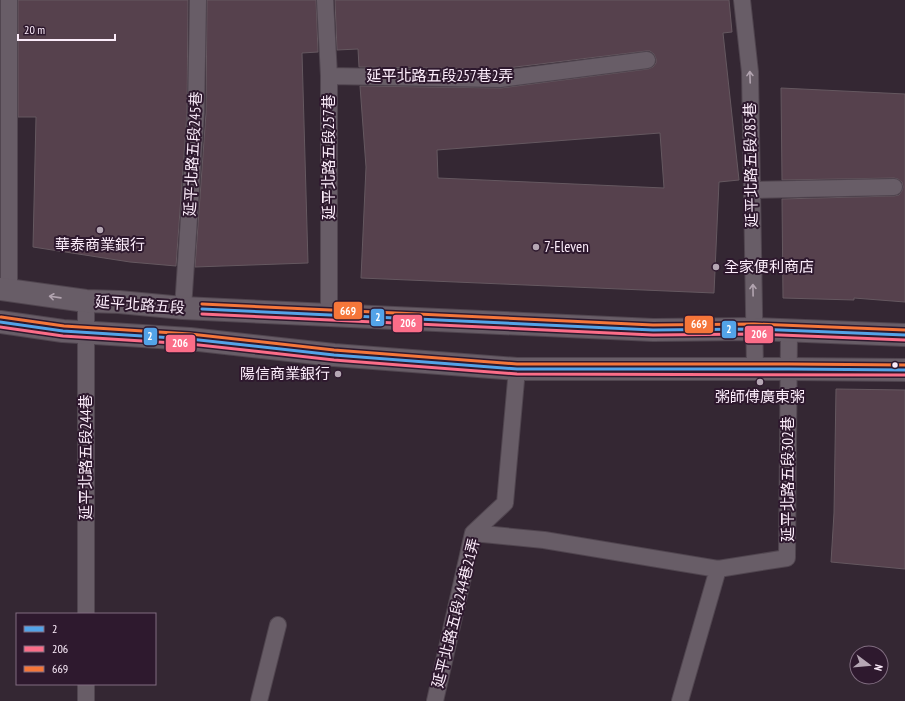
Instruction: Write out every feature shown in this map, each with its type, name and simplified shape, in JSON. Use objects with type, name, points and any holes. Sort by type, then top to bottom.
[{"type":"street","name":"延平北路五段","points":[[4,290],[86,301],[118,302],[182,308],[653,330],[789,330],[905,335]]},
{"type":"street","name":"延平北路五段","points":[[0,322],[63,331],[190,339],[334,355],[517,370],[905,370]]},
{"type":"lane","points":[[4,290],[9,0]]},
{"type":"lane","name":"延平北路五段245巷","points":[[182,308],[196,114],[198,0]]},
{"type":"lane","name":"延平北路五段257巷","points":[[324,0],[329,76],[330,315]]},
{"type":"lane","name":"延平北路五段285巷","points":[[742,0],[750,72],[755,369]]},
{"type":"lane","name":"延平北路五段257巷2弄","points":[[329,76],[500,78],[647,60]]},
{"type":"lane","points":[[752,190],[894,187]]},
{"type":"lane","name":"延平北路五段244巷","points":[[86,301],[86,613]]},
{"type":"lane","name":"延平北路五段302巷","points":[[473,533],[544,540],[718,569],[788,558],[789,330]]},
{"type":"lane","name":"延平北路五段244巷21弄","points":[[435,701],[473,533],[505,503],[517,370]]},
{"type":"lane","points":[[680,701],[718,569]]},
{"type":"lane","points":[[259,701],[278,625]]},
{"type":"lane","points":[[86,685],[86,701]]},
{"type":"building","points":[[18,0],[188,0],[187,113],[176,266],[130,262],[33,247],[36,117],[18,117]]},
{"type":"building","points":[[207,0],[316,0],[318,52],[302,53],[308,263],[195,267],[206,113]]},
{"type":"building","points":[[335,0],[729,0],[732,32],[723,33],[739,180],[719,182],[714,293],[361,278],[366,167],[360,86],[501,88],[648,69],[653,67],[656,63],[656,59],[654,54],[650,51],[646,51],[499,69],[359,67],[358,49],[337,50]],"holes":[[[660,133],[664,188],[438,178],[437,150]]]},
{"type":"building","points":[[781,88],[905,94],[905,302],[854,298],[854,300],[783,298],[782,199],[894,196],[899,195],[903,187],[902,182],[894,178],[782,180]]},
{"type":"building","points":[[836,389],[905,390],[905,569],[831,562],[834,513]]},
{"type":"transit line","name":"669","points":[[202,304],[653,325],[754,324],[905,330]]},
{"type":"transit line","name":"2","points":[[202,309],[653,330],[754,329],[905,335]]},
{"type":"transit line","name":"206","points":[[202,314],[653,335],[754,334],[905,340]]},
{"type":"transit line","name":"669","points":[[1,317],[64,326],[190,334],[334,350],[517,364],[905,365]]},
{"type":"transit line","name":"2","points":[[0,322],[63,331],[190,339],[334,355],[517,369],[905,370]]},
{"type":"transit line","name":"206","points":[[0,327],[63,336],[190,344],[334,360],[517,374],[905,375]]},
{"type":"place","name":"華泰商業銀行","points":[[100,230]]},
{"type":"place","name":"7-Eleven","points":[[536,247]]},
{"type":"place","name":"全家便利商店","points":[[716,267]]},
{"type":"place","name":"陽信商業銀行","points":[[338,374]]},
{"type":"place","name":"粥師傅廣東粥","points":[[760,382]]}]
